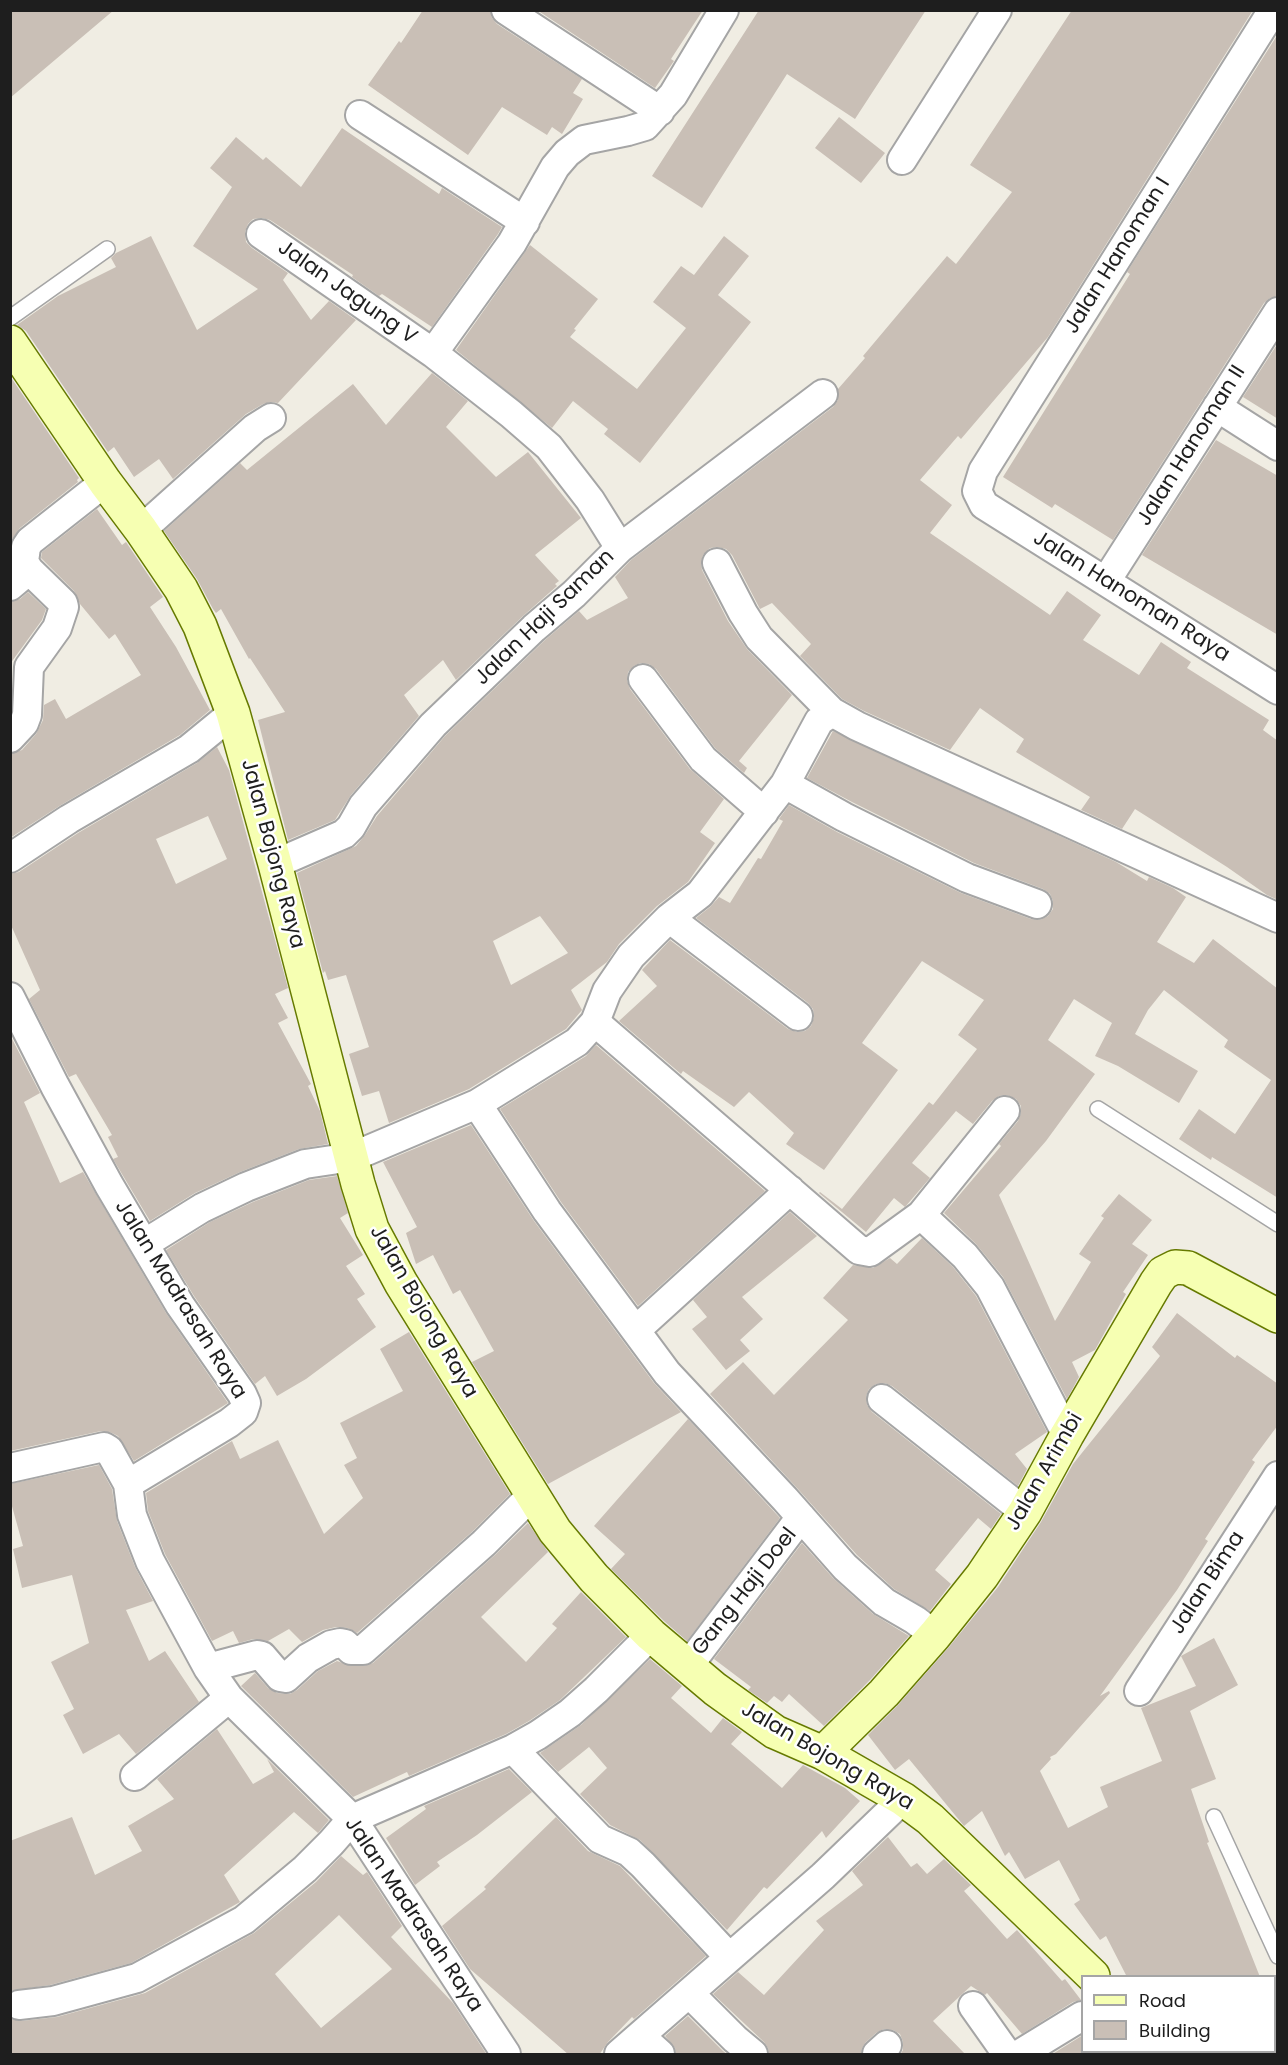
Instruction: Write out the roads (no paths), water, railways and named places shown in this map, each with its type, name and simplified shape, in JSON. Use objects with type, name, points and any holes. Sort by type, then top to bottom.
[{"type":"street","points":[[506,10],[660,111]]},
{"type":"street","points":[[433,352],[525,222],[555,167],[567,153],[584,140],[645,126],[674,95],[724,10]]},
{"type":"street","points":[[902,160],[997,10]]},
{"type":"street","name":"Jalan Hanoman I","points":[[984,505],[977,490],[983,471],[1273,10]]},
{"type":"street","points":[[360,115],[525,222]]},
{"type":"street","name":"Jalan Jagung V","points":[[261,234],[433,352]]},
{"type":"street","name":"Jalan Hanoman II","points":[[1106,581],[1278,312]]},
{"type":"street","name":"Jalan Haji Saman","points":[[275,864],[344,834],[363,807],[433,725],[620,548],[590,500],[549,447],[433,352]]},
{"type":"street","name":"Jalan Bojong Raya","points":[[14,356],[141,530],[181,589],[200,626],[233,714],[372,1229],[401,1283],[555,1531],[594,1578],[651,1635],[688,1666],[775,1732],[823,1753],[903,1799],[930,1819],[1091,1975]]},
{"type":"street","points":[[620,548],[824,394]]},
{"type":"street","points":[[1217,407],[1278,446]]},
{"type":"street","points":[[141,530],[255,428],[271,418]]},
{"type":"street","points":[[10,738],[24,723],[27,715],[29,667],[57,628],[64,607],[63,603],[20,578],[24,554],[30,541],[105,482]]},
{"type":"street","name":"Jalan Hanoman Raya","points":[[984,505],[1278,690]]},
{"type":"street","points":[[717,562],[743,614],[759,638],[832,712],[857,726],[1278,918]]},
{"type":"street","points":[[643,679],[703,759],[764,812]]},
{"type":"street","points":[[144,1244],[202,1208],[246,1186],[305,1164],[352,1157],[477,1104],[577,1042],[595,1022],[607,991],[631,956],[669,918],[700,894],[785,784],[819,721],[832,712]]},
{"type":"street","points":[[10,858],[69,819],[189,749],[233,714]]},
{"type":"street","points":[[785,784],[844,818],[967,878],[1037,904]]},
{"type":"street","points":[[669,918],[798,1016]]},
{"type":"street","name":"Jalan Madrasah Raya","points":[[10,997],[55,1086],[144,1244],[180,1305],[246,1403],[243,1412],[228,1423],[128,1484],[132,1515],[150,1561],[208,1668],[230,1698],[352,1819],[506,2055]]},
{"type":"street","points":[[595,1022],[859,1250],[870,1252],[921,1215],[1005,1111]]},
{"type":"street","points":[[477,1104],[547,1211],[667,1373],[845,1567],[884,1602],[935,1635]]},
{"type":"street","points":[[636,1330],[790,1190]]},
{"type":"street","points":[[921,1215],[965,1256],[990,1287],[1067,1435]]},
{"type":"street","name":"Jalan Arimbi","points":[[823,1753],[884,1693],[935,1635],[982,1576],[1025,1512],[1067,1435],[1163,1274],[1175,1267],[1188,1268],[1278,1316]]},
{"type":"street","points":[[882,1400],[1025,1512]]},
{"type":"street","points":[[10,1468],[104,1447],[117,1460],[128,1484]]},
{"type":"street","name":"Jalan Bima","points":[[1139,1691],[1278,1476]]},
{"type":"street","points":[[208,1668],[257,1655],[269,1661],[280,1677],[286,1678],[308,1658],[330,1645],[340,1643],[345,1644],[351,1650],[363,1650],[484,1543],[532,1495]]},
{"type":"street","name":"Gang Haji Doel","points":[[688,1666],[801,1517]]},
{"type":"street","points":[[19,2006],[52,2001],[137,1978],[244,1920],[305,1869],[352,1819],[513,1749],[538,1735],[570,1713],[596,1690],[651,1635]]},
{"type":"street","points":[[135,1776],[230,1698]]},
{"type":"street","points":[[513,1749],[600,1839],[629,1852],[643,1865],[729,1957]]},
{"type":"street","points":[[619,2055],[650,2045],[689,1993],[823,1876],[903,1799]]},
{"type":"street","points":[[689,1993],[753,2055]]},
{"type":"street","points":[[973,2006],[1007,2055]]},
{"type":"street","points":[[1020,2055],[1081,2017]]},
{"type":"lane","points":[[10,318],[107,249]]},
{"type":"lane","points":[[1098,1109],[1278,1224]]},
{"type":"lane","points":[[1214,1817],[1278,1956]]}]
